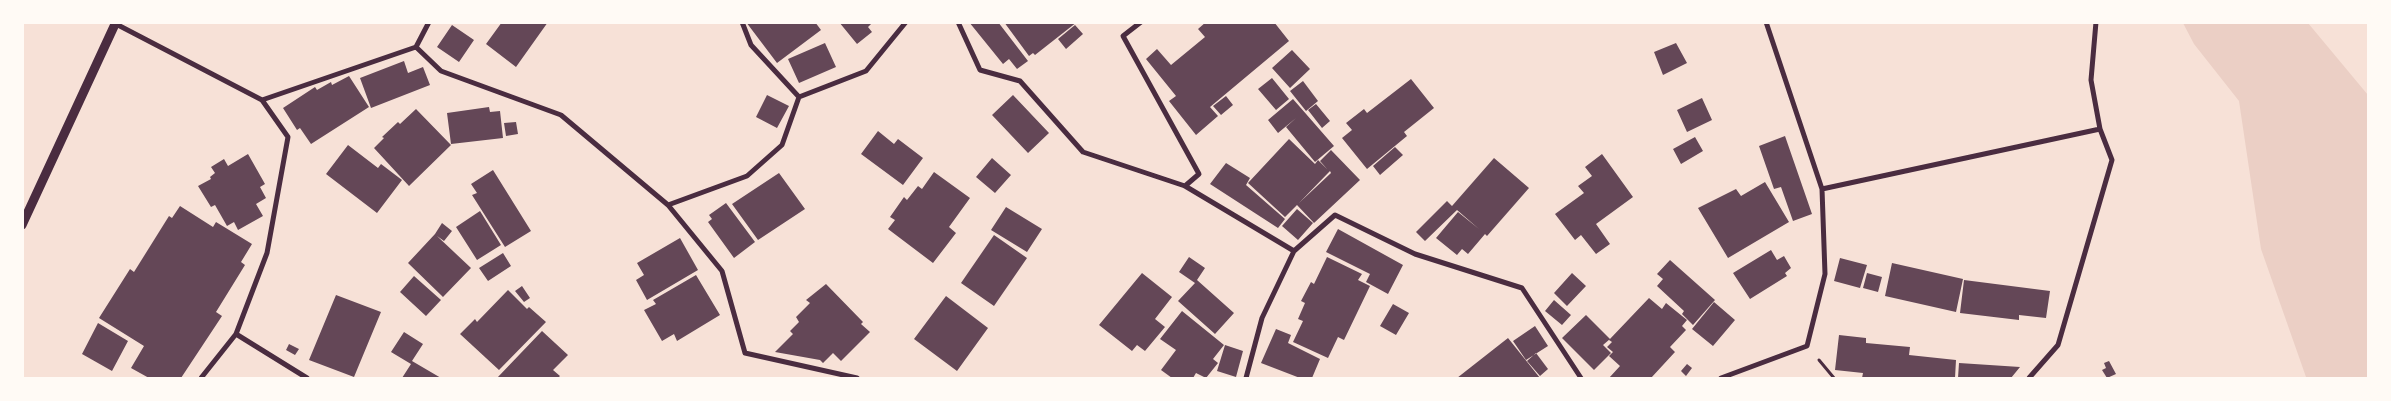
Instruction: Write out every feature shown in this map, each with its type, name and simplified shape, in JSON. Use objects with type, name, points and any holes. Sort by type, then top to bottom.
[{"type":"street","points":[[262,100],[416,47],[429,22]]},
{"type":"street","points":[[742,22],[751,45],[799,97]]},
{"type":"street","points":[[668,205],[747,176],[782,146],[799,97],[866,71],[906,22]]},
{"type":"street","points":[[958,22],[980,70],[1020,81],[1083,152],[1185,186],[1294,251]]},
{"type":"street","points":[[1141,22],[1123,36],[1198,174],[1185,186]]},
{"type":"street","points":[[1721,378],[1807,346],[1825,274],[1822,189],[1766,22]]},
{"type":"street","points":[[2029,378],[2058,345],[2112,160],[2100,128],[2091,80],[2096,22]]},
{"type":"street","points":[[22,225],[116,24],[262,100],[288,137],[267,253],[236,334],[201,378]]},
{"type":"street","points":[[416,47],[441,72],[561,115],[668,205],[722,272],[745,353],[856,378]]},
{"type":"street","points":[[1822,189],[2100,128]]},
{"type":"street","points":[[1246,378],[1262,318],[1294,251],[1335,215],[1415,254],[1522,288],[1581,378]]},
{"type":"street","points":[[236,334],[307,378]]},
{"type":"path","points":[[1807,346],[1834,378]]},
{"type":"shaded area","points":[[2183,23],[2308,23],[2368,95],[2368,378],[2306,377],[2261,249],[2239,101],[2194,44]]},
{"type":"building","points":[[502,22],[548,22],[516,67],[486,44]]},
{"type":"building","points":[[746,22],[815,22],[821,30],[777,63]]},
{"type":"building","points":[[839,22],[873,22],[868,27],[872,32],[857,44]]},
{"type":"building","points":[[969,22],[998,22],[1028,61],[1017,69],[1009,59],[1003,64]]},
{"type":"building","points":[[1004,22],[1077,22],[1035,55],[1033,53],[1029,56]]},
{"type":"building","points":[[1206,22],[1274,22],[1289,41],[1210,107],[1218,116],[1196,135],[1169,101],[1176,96],[1146,59],[1157,49],[1171,65],[1205,37],[1198,29]]},
{"type":"building","points":[[452,25],[474,40],[459,62],[437,47]]},
{"type":"building","points":[[1075,25],[1083,34],[1066,49],[1058,39]]},
{"type":"building","points":[[825,43],[836,67],[799,83],[788,59]]},
{"type":"building","points":[[1676,43],[1687,63],[1663,75],[1654,52]]},
{"type":"building","points":[[1292,50],[1310,69],[1290,88],[1272,68]]},
{"type":"building","points":[[404,61],[408,73],[423,67],[430,85],[371,108],[360,78]]},
{"type":"building","points":[[349,76],[369,107],[311,144],[300,128],[297,130],[283,108],[315,87],[317,90],[331,82],[332,85]]},
{"type":"building","points":[[1272,78],[1289,99],[1276,110],[1258,89]]},
{"type":"building","points":[[1411,79],[1434,108],[1404,132],[1407,136],[1367,169],[1342,138],[1352,130],[1346,123],[1364,109],[1367,113]]},
{"type":"building","points":[[1303,81],[1318,101],[1306,111],[1290,91]]},
{"type":"building","points":[[767,95],[789,106],[777,128],[756,117]]},
{"type":"building","points":[[1013,95],[1049,133],[1028,153],[992,115]]},
{"type":"building","points":[[1226,96],[1233,105],[1221,115],[1213,106]]},
{"type":"building","points":[[1702,98],[1712,120],[1687,132],[1677,110]]},
{"type":"building","points":[[1293,99],[1334,146],[1315,162],[1286,127],[1296,118],[1278,133],[1268,120]]},
{"type":"building","points":[[1316,104],[1330,121],[1322,128],[1308,110]]},
{"type":"building","points":[[489,107],[490,112],[500,111],[503,138],[451,144],[447,113]]},
{"type":"building","points":[[416,109],[451,145],[409,186],[374,148],[384,138],[382,137],[398,122],[400,124]]},
{"type":"building","points":[[516,122],[518,134],[506,136],[504,123]]},
{"type":"building","points":[[878,131],[894,144],[898,139],[923,158],[903,185],[861,154]]},
{"type":"building","points":[[1785,136],[1812,214],[1793,221],[1781,187],[1774,189],[1759,146]]},
{"type":"building","points":[[1695,137],[1703,151],[1681,164],[1673,149]]},
{"type":"building","points":[[1289,139],[1315,164],[1318,160],[1327,169],[1320,161],[1331,150],[1360,180],[1314,223],[1297,205],[1285,217],[1248,183]],"holes":[[[1330,171],[1331,173],[1299,203]]]},
{"type":"building","points":[[348,145],[378,168],[381,164],[402,180],[377,213],[326,174]]},
{"type":"building","points":[[1395,147],[1403,155],[1380,175],[1373,166]]},
{"type":"building","points":[[248,154],[265,184],[260,187],[266,198],[256,204],[263,216],[238,230],[234,222],[227,226],[215,205],[211,207],[198,186],[211,179],[210,177],[215,173],[211,167],[224,159],[228,166]]},
{"type":"building","points":[[1602,154],[1633,197],[1596,224],[1610,244],[1596,254],[1581,235],[1575,240],[1555,214],[1584,193],[1578,186],[1592,176],[1585,167]]},
{"type":"building","points":[[992,158],[1011,175],[995,193],[976,177]]},
{"type":"building","points":[[1494,158],[1529,188],[1487,236],[1485,234],[1468,254],[1462,249],[1457,255],[1436,238],[1458,212],[1479,229],[1457,210],[1425,241],[1416,232],[1447,201],[1452,206]]},
{"type":"building","points":[[1226,163],[1250,178],[1246,185],[1285,219],[1278,228],[1210,184]]},
{"type":"building","points":[[493,170],[531,231],[505,247],[472,195],[477,193],[471,184]]},
{"type":"building","points":[[934,172],[970,198],[949,227],[956,233],[933,263],[888,229],[895,220],[890,217],[904,197],[907,200],[918,186],[922,189]]},
{"type":"building","points":[[779,173],[805,209],[758,240],[732,204]]},
{"type":"building","points":[[1765,182],[1789,222],[1728,258],[1698,208],[1736,189],[1741,196]]},
{"type":"building","points":[[726,203],[755,242],[734,258],[708,222],[712,219],[709,215]]},
{"type":"building","points":[[180,206],[213,227],[216,222],[252,244],[241,262],[245,265],[216,312],[222,316],[181,378],[149,378],[131,368],[144,346],[99,318],[130,269],[134,272],[169,216],[172,218]]},
{"type":"building","points":[[1006,207],[1042,229],[1027,252],[991,230]]},
{"type":"building","points":[[1297,209],[1313,223],[1298,240],[1282,226]]},
{"type":"building","points":[[480,211],[501,245],[477,260],[456,227]]},
{"type":"building","points":[[442,223],[452,231],[444,241],[437,236],[471,268],[443,297],[408,263],[435,234]]},
{"type":"building","points":[[1338,229],[1403,265],[1388,294],[1366,282],[1370,274],[1326,252]]},
{"type":"building","points":[[994,235],[1027,258],[994,306],[961,283]]},
{"type":"building","points":[[680,238],[698,270],[647,300],[636,280],[644,275],[637,263]]},
{"type":"building","points":[[1771,250],[1777,260],[1784,256],[1791,268],[1785,273],[1787,276],[1750,299],[1733,273]]},
{"type":"building","points":[[503,253],[511,266],[488,281],[479,268]]},
{"type":"building","points":[[1189,257],[1205,268],[1197,280],[1234,313],[1215,334],[1178,301],[1195,283],[1179,272]]},
{"type":"building","points":[[1327,257],[1362,274],[1358,280],[1370,286],[1344,340],[1338,337],[1328,358],[1293,342],[1303,321],[1298,319],[1305,303],[1301,301],[1311,282],[1314,284]]},
{"type":"building","points":[[1840,258],[1867,265],[1860,288],[1834,281]]},
{"type":"building","points":[[1670,260],[1715,300],[1693,325],[1682,314],[1684,311],[1657,286],[1663,279],[1657,274]]},
{"type":"building","points":[[1892,263],[1963,279],[1956,312],[1885,296]]},
{"type":"building","points":[[1142,273],[1172,297],[1155,319],[1165,327],[1145,351],[1137,345],[1132,351],[1099,325]]},
{"type":"building","points":[[1572,273],[1586,286],[1567,306],[1554,293]]},
{"type":"building","points":[[1867,273],[1882,277],[1878,292],[1863,288]]},
{"type":"building","points":[[696,275],[720,315],[677,341],[674,334],[662,341],[644,310],[656,304],[653,300]]},
{"type":"building","points":[[414,276],[441,300],[426,316],[400,292]]},
{"type":"building","points":[[1964,280],[2050,291],[2046,318],[2019,315],[2019,320],[1960,313]]},
{"type":"building","points":[[826,284],[863,322],[861,324],[870,332],[841,361],[833,353],[823,363],[820,360],[775,352],[793,334],[790,331],[799,322],[796,317],[810,303],[806,300]]},
{"type":"building","points":[[522,286],[530,298],[524,302],[515,291]]},
{"type":"building","points":[[508,290],[527,309],[529,307],[546,322],[499,370],[460,334],[475,319],[477,322]]},
{"type":"building","points":[[336,295],[381,312],[354,377],[309,360]]},
{"type":"building","points":[[946,296],[988,328],[957,371],[914,339]]},
{"type":"building","points":[[1649,298],[1662,309],[1666,303],[1687,320],[1682,326],[1686,330],[1670,347],[1675,352],[1651,378],[1609,378],[1620,366],[1609,356],[1613,352],[1607,347],[1612,342],[1609,340]]},
{"type":"building","points":[[1554,300],[1571,315],[1562,325],[1545,311]]},
{"type":"building","points":[[1714,302],[1735,320],[1713,346],[1692,329]]},
{"type":"building","points":[[1393,304],[1409,313],[1396,335],[1380,326]]},
{"type":"building","points":[[1182,311],[1224,345],[1213,359],[1218,363],[1206,378],[1196,373],[1193,378],[1172,378],[1161,370],[1176,350],[1160,339]]},
{"type":"building","points":[[1586,315],[1610,339],[1603,345],[1611,353],[1594,370],[1562,338]]},
{"type":"building","points":[[98,323],[128,341],[112,371],[82,354]]},
{"type":"building","points":[[1535,326],[1548,346],[1526,360],[1513,341]]},
{"type":"building","points":[[1276,329],[1291,335],[1288,343],[1320,359],[1312,378],[1300,378],[1261,363]]},
{"type":"building","points":[[542,331],[568,355],[553,370],[560,376],[558,378],[497,378]]},
{"type":"building","points":[[404,332],[423,344],[412,361],[441,378],[402,378],[411,364],[391,352]]},
{"type":"building","points":[[1839,335],[1866,338],[1866,343],[1910,347],[1909,355],[1956,360],[1955,378],[1862,378],[1863,373],[1835,370]]},
{"type":"building","points":[[1508,338],[1540,378],[1457,378]]},
{"type":"building","points":[[289,344],[299,349],[295,355],[286,350]]},
{"type":"building","points":[[1225,345],[1243,351],[1236,377],[1217,371]]},
{"type":"building","points":[[1536,353],[1548,369],[1540,376],[1527,361]]},
{"type":"building","points":[[2109,361],[2116,374],[2107,378],[2102,370],[2106,368],[2104,363]]},
{"type":"building","points":[[1959,363],[2020,367],[2011,378],[1958,378]]},
{"type":"building","points":[[1687,364],[1692,368],[1686,376],[1681,371]]}]
